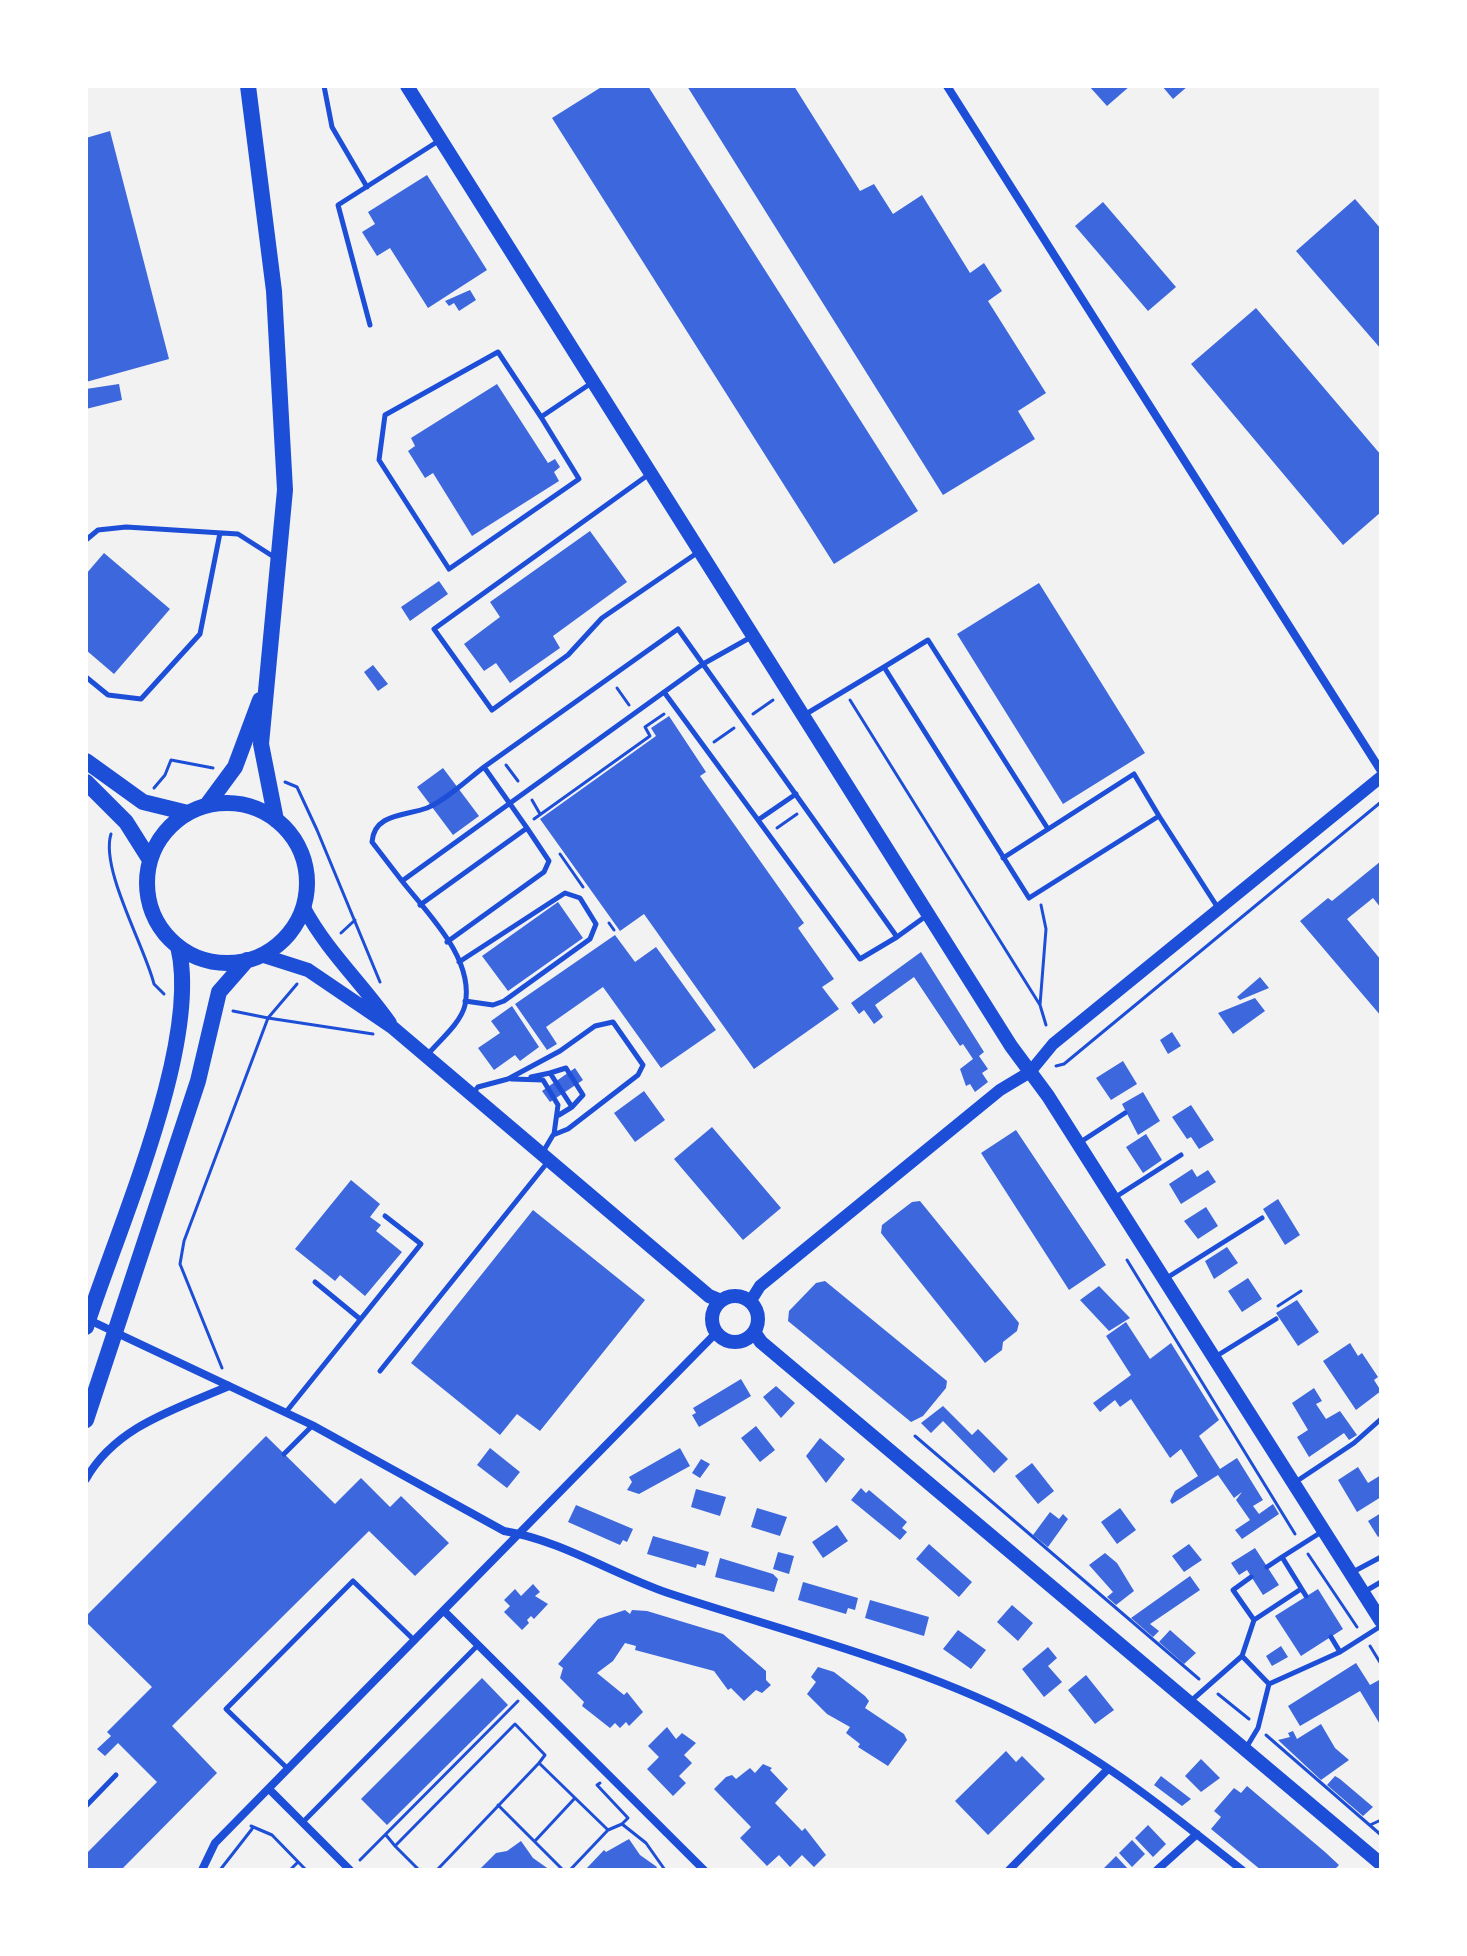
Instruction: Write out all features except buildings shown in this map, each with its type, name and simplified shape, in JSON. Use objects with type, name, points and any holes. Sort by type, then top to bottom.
[{"type":"main road","points":[[248,86],[274,291],[285,490],[261,744],[276,820]]},
{"type":"main road","points":[[407,86],[1381,1623]]},
{"type":"main road","points":[[207,805],[235,767],[266,687]]},
{"type":"main road","points":[[86,761],[143,802],[188,813]]},
{"type":"main road","points":[[86,782],[126,822],[150,860]]},
{"type":"main road","points":[[207,805],[244,805],[276,820],[294,839],[302,854],[308,890],[304,908],[294,928],[280,943],[254,957],[230,964],[214,963],[178,946],[163,932],[147,899],[150,860],[171,826],[188,813],[207,805]]},
{"type":"main road","points":[[304,908],[327,946],[370,994],[392,1027]]},
{"type":"main road","points":[[87,1322],[158,1114],[175,1048],[183,978],[178,946]]},
{"type":"main road","points":[[254,957],[308,970],[392,1027],[709,1296],[721,1301],[739,1296],[750,1302],[758,1317],[754,1332],[736,1342],[717,1332],[713,1312],[721,1301]]},
{"type":"main road","points":[[86,1420],[198,1081],[214,1007],[224,985],[254,957]]},
{"type":"main road","points":[[754,1332],[761,1342],[1381,1864]]},
{"type":"street","points":[[750,1302],[760,1286],[880,1185],[1006,1086],[1030,1072],[1053,1044],[1381,774],[947,86]]},
{"type":"street","points":[[87,1322],[117,1333],[312,1425],[504,1531],[535,1536],[609,1571],[664,1592],[937,1681],[1040,1727],[1108,1769],[1242,1870]]},
{"type":"street","points":[[202,1870],[215,1843],[717,1332]]},
{"type":"street","points":[[86,1479],[103,1453],[134,1429],[229,1386]]},
{"type":"street","points":[[444,1611],[704,1870]]},
{"type":"street","points":[[1009,1870],[1108,1769]]},
{"type":"street","points":[[269,1789],[350,1870]]},
{"type":"street","points":[[1157,1870],[1197,1834]]},
{"type":"lane","points":[[324,86],[332,127],[367,187]]},
{"type":"lane","points":[[370,325],[338,205],[441,140]]},
{"type":"lane","points":[[498,352],[541,417],[579,479],[449,569],[379,460],[385,415],[498,352]]},
{"type":"lane","points":[[541,417],[594,381]]},
{"type":"lane","points":[[652,472],[434,629],[492,710],[568,655],[602,618],[701,551]]},
{"type":"lane","points":[[86,540],[98,530],[126,527],[238,534],[279,560]]},
{"type":"lane","points":[[86,677],[108,695],[141,699],[200,634],[220,533]]},
{"type":"lane","points":[[427,1055],[458,1019],[465,1001],[466,978],[447,942],[372,842],[377,827],[391,817],[428,808],[678,629],[897,937]]},
{"type":"lane","points":[[402,881],[664,691],[703,664],[756,635]]},
{"type":"lane","points":[[805,714],[928,640],[1048,829]]},
{"type":"lane","points":[[884,667],[1029,898],[1159,816]]},
{"type":"lane","points":[[664,691],[860,959],[930,913]]},
{"type":"lane","points":[[447,942],[544,872],[549,861],[484,767]]},
{"type":"lane","points":[[1003,858],[1134,774],[1218,909]]},
{"type":"lane","points":[[758,820],[796,794]]},
{"type":"lane","points":[[420,905],[527,828]]},
{"type":"lane","points":[[459,962],[565,893],[580,898],[596,924],[590,939],[504,1001],[493,1005],[465,1001]]},
{"type":"lane","points":[[508,1079],[560,1051],[595,1026],[613,1022],[643,1065],[638,1075],[568,1129],[553,1135]]},
{"type":"lane","points":[[473,1094],[478,1087],[566,1068],[583,1095],[559,1115]]},
{"type":"lane","points":[[550,1073],[572,1107]]},
{"type":"lane","points":[[380,1371],[546,1156],[559,1115],[558,1105],[543,1080],[528,1077]]},
{"type":"lane","points":[[1078,1144],[1125,1113]]},
{"type":"lane","points":[[1113,1198],[1181,1155]]},
{"type":"lane","points":[[286,1412],[421,1244],[385,1216]]},
{"type":"lane","points":[[1164,1280],[1262,1218]]},
{"type":"lane","points":[[315,1282],[360,1319]]},
{"type":"lane","points":[[1214,1358],[1276,1319]]},
{"type":"lane","points":[[1293,1484],[1354,1443],[1381,1419]]},
{"type":"lane","points":[[284,1454],[312,1425]]},
{"type":"lane","points":[[1267,1567],[1324,1530]]},
{"type":"lane","points":[[1282,1557],[1306,1596]]},
{"type":"lane","points":[[1350,1574],[1381,1557]]},
{"type":"lane","points":[[1251,1577],[1233,1590],[1254,1620]]},
{"type":"lane","points":[[288,1769],[226,1709],[353,1581],[414,1641]]},
{"type":"lane","points":[[1363,1593],[1381,1582]]},
{"type":"lane","points":[[1191,1702],[1242,1656],[1254,1620],[1301,1589]]},
{"type":"lane","points":[[1269,1684],[1340,1652],[1381,1623]]},
{"type":"lane","points":[[1331,1637],[1340,1652]]},
{"type":"lane","points":[[303,1822],[478,1645]]},
{"type":"lane","points":[[1242,1656],[1269,1684]]},
{"type":"lane","points":[[1245,1749],[1258,1728],[1269,1684]]},
{"type":"lane","points":[[86,1806],[116,1775]]},
{"type":"path","points":[[543,831],[534,818],[650,736],[609,677]]},
{"type":"path","points":[[844,691],[1040,1005],[1046,1025]]},
{"type":"path","points":[[706,747],[773,700]]},
{"type":"path","points":[[645,727],[668,711]]},
{"type":"path","points":[[499,756],[540,814]]},
{"type":"path","points":[[143,802],[165,775],[171,760],[213,768],[216,762],[235,767]]},
{"type":"path","points":[[265,773],[297,787],[383,989]]},
{"type":"path","points":[[1030,1072],[1064,1064],[1381,802]]},
{"type":"path","points":[[769,834],[805,808]]},
{"type":"path","points":[[126,822],[114,828],[108,848],[125,909],[154,984],[163,993],[182,999]]},
{"type":"path","points":[[552,843],[587,893]]},
{"type":"path","points":[[1038,892],[1046,929],[1040,1005]]},
{"type":"path","points":[[605,917],[614,930]]},
{"type":"path","points":[[229,1386],[180,1264],[189,1227],[268,1018],[308,970]]},
{"type":"path","points":[[214,1007],[373,1034]]},
{"type":"path","points":[[1127,1260],[1302,1544],[1381,1664]]},
{"type":"path","points":[[915,1436],[1381,1835]]},
{"type":"path","points":[[359,1861],[527,1693]]},
{"type":"path","points":[[437,1870],[545,1755],[505,1714]]},
{"type":"path","points":[[395,1846],[515,1724]]},
{"type":"path","points":[[539,1763],[608,1830]]},
{"type":"path","points":[[535,1841],[575,1798]]},
{"type":"path","points":[[498,1805],[563,1870]]},
{"type":"path","points":[[240,1817],[253,1828],[272,1835],[306,1870]]},
{"type":"path","points":[[1369,1826],[1381,1820]]},
{"type":"path","points":[[570,1870],[608,1830],[622,1824],[646,1843],[665,1870]]},
{"type":"path","points":[[220,1870],[253,1828]]},
{"type":"path","points":[[386,1835],[419,1870]]},
{"type":"path","points":[[646,1843],[653,1836]]},
{"type":"path","points":[[290,1870],[298,1862]]}]
